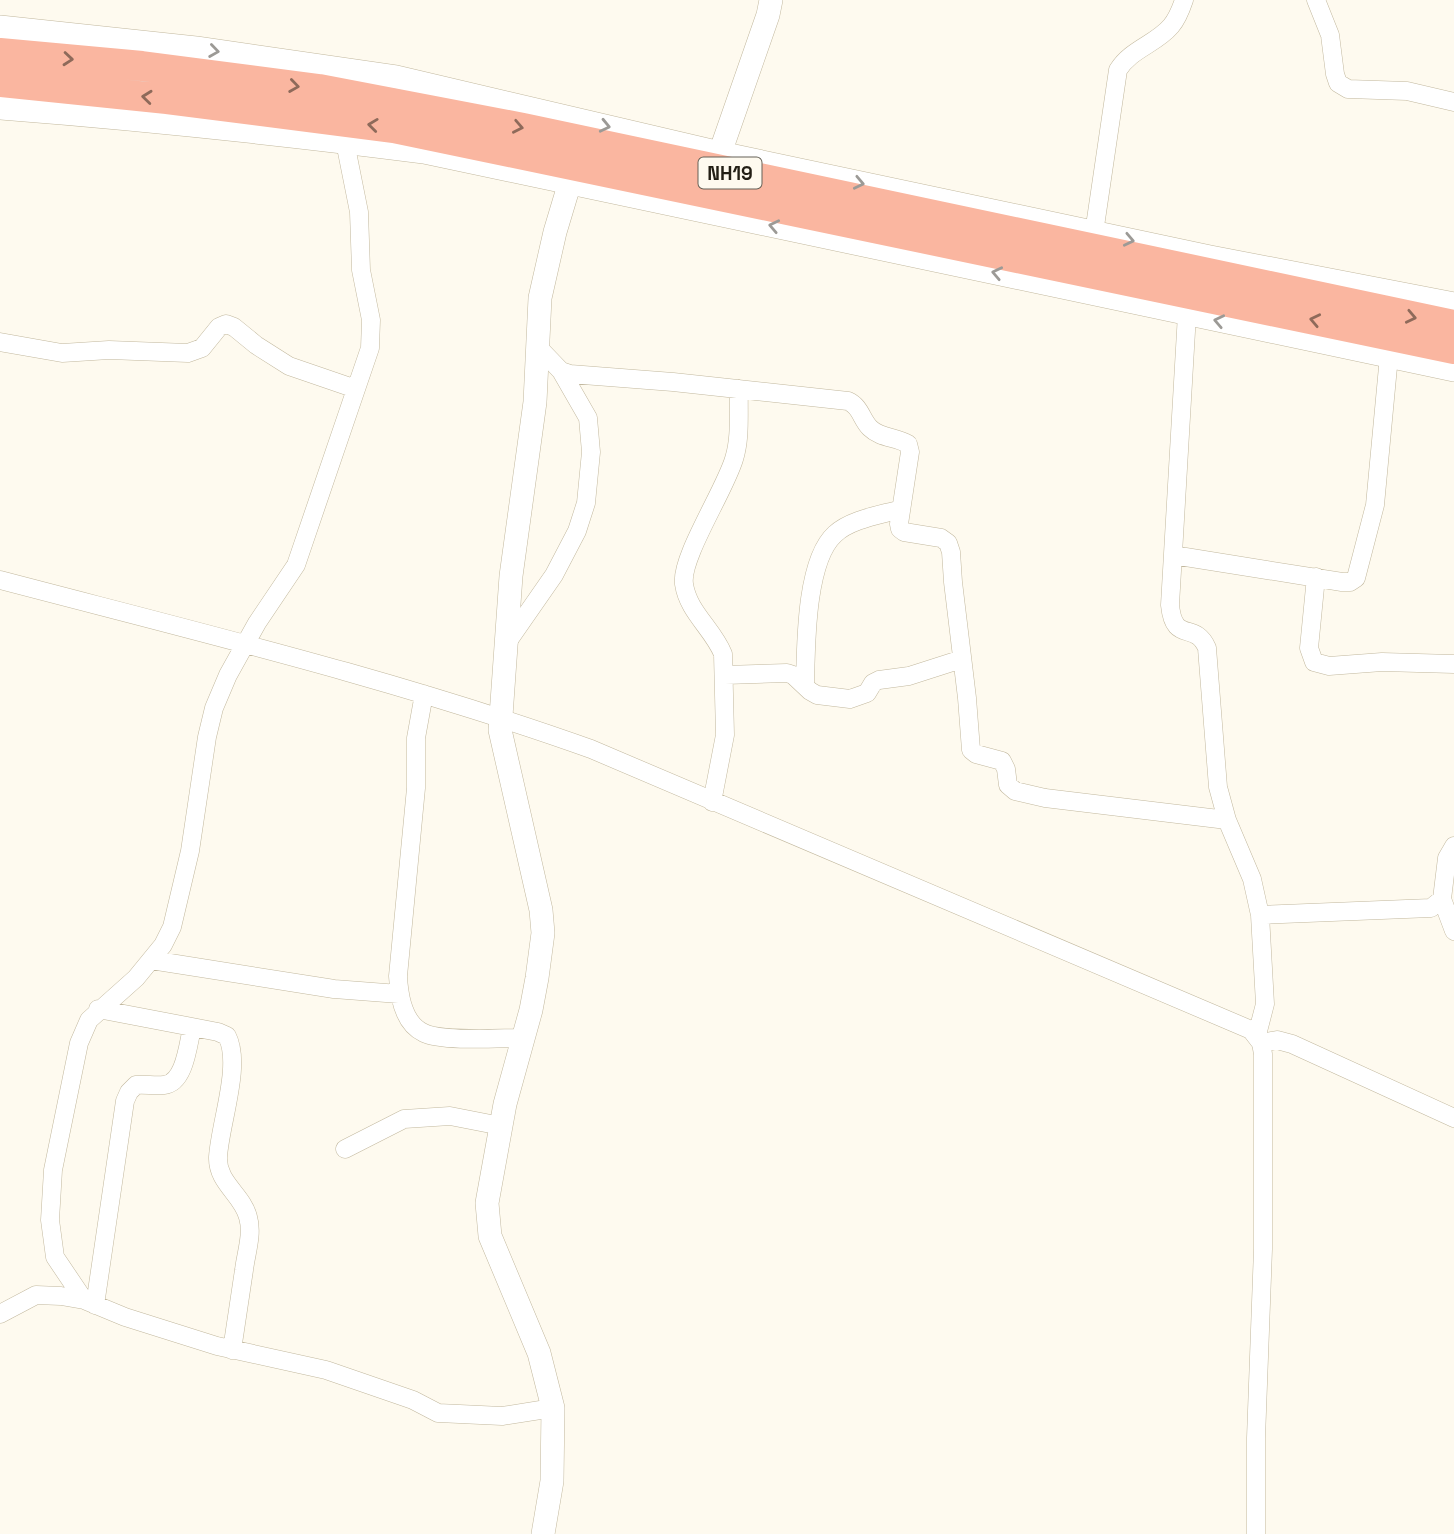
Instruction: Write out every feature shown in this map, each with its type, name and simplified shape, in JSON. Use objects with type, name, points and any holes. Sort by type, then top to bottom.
[{"type":"highway","name":"NH19","points":[[0,53],[142,66],[332,92],[523,128],[1454,325]]},
{"type":"highway","name":"NH19","points":[[0,82],[167,99],[394,128],[1454,349]]},
{"type":"street","points":[[720,153],[772,0]]},
{"type":"street","points":[[1094,233],[1118,70],[1134,52],[1163,34],[1172,25],[1184,0]]},
{"type":"street","points":[[1316,0],[1330,35],[1338,83],[1348,89],[1407,91],[1454,102]]},
{"type":"street","points":[[0,27],[196,48],[396,77],[720,153],[1094,233],[1454,304]]},
{"type":"street","points":[[0,108],[122,118],[424,152],[1454,370]]},
{"type":"street","points":[[90,1302],[55,1257],[50,1220],[61,1126],[77,1053],[84,1030],[98,1009],[136,978],[172,927],[182,887],[214,708],[228,675],[257,623],[296,565],[370,348],[369,307],[360,270],[359,212],[345,142]]},
{"type":"street","points":[[543,1534],[552,1481],[553,1408],[539,1353],[490,1237],[487,1203],[501,1126],[537,978],[544,933],[501,741],[501,706],[511,576],[529,456],[540,298],[570,182]]},
{"type":"street","points":[[1187,314],[1170,605],[1173,623],[1180,630],[1198,635],[1204,641],[1209,656],[1217,779],[1227,820],[1252,879],[1260,915],[1264,1158],[1255,1534]]},
{"type":"street","points":[[0,342],[62,353],[109,350],[188,353],[202,348],[219,327],[226,324],[289,366],[356,389]]},
{"type":"street","points":[[506,645],[554,575],[577,531],[586,503],[591,453],[588,418],[561,371],[538,347]]},
{"type":"street","points":[[1172,555],[1350,582],[1356,578],[1375,505],[1389,356]]},
{"type":"street","points":[[561,371],[856,404],[870,428],[879,435],[908,444],[909,460],[900,529],[904,533],[933,536],[948,543],[951,552],[971,750],[1002,761],[1008,785],[1015,791],[1045,798],[1227,820]]},
{"type":"street","points":[[713,799],[725,735],[723,654],[719,643],[688,600],[683,574],[735,457],[739,389]]},
{"type":"street","points":[[805,686],[807,631],[814,576],[829,542],[846,527],[901,509]]},
{"type":"street","points":[[1316,577],[1309,648],[1314,662],[1329,666],[1382,662],[1454,664]]},
{"type":"street","points":[[0,580],[247,642],[424,694],[501,706],[591,749],[1453,1114]]},
{"type":"street","points":[[724,675],[787,673],[793,675],[810,691],[824,697],[860,697],[879,680],[909,676],[962,659]]},
{"type":"street","points":[[424,694],[416,738],[415,788],[398,976],[399,994],[413,1025],[423,1033],[451,1037],[522,1038]]},
{"type":"street","points":[[1454,846],[1447,858],[1442,899],[1454,931]]},
{"type":"street","points":[[1260,915],[1425,909],[1437,905],[1442,899]]},
{"type":"street","points":[[151,960],[334,989],[399,994]]},
{"type":"street","points":[[98,1009],[227,1035],[231,1045],[231,1072],[218,1160],[227,1186],[245,1209],[250,1231],[232,1349]]},
{"type":"street","points":[[90,1302],[125,1101],[129,1091],[136,1085],[173,1083],[182,1066],[192,1028]]},
{"type":"street","points":[[345,1149],[404,1119],[450,1116],[501,1126]]},
{"type":"street","points":[[0,1314],[36,1295],[48,1294],[90,1302],[185,1337],[326,1370],[413,1400],[438,1413],[502,1416],[553,1408]]}]
